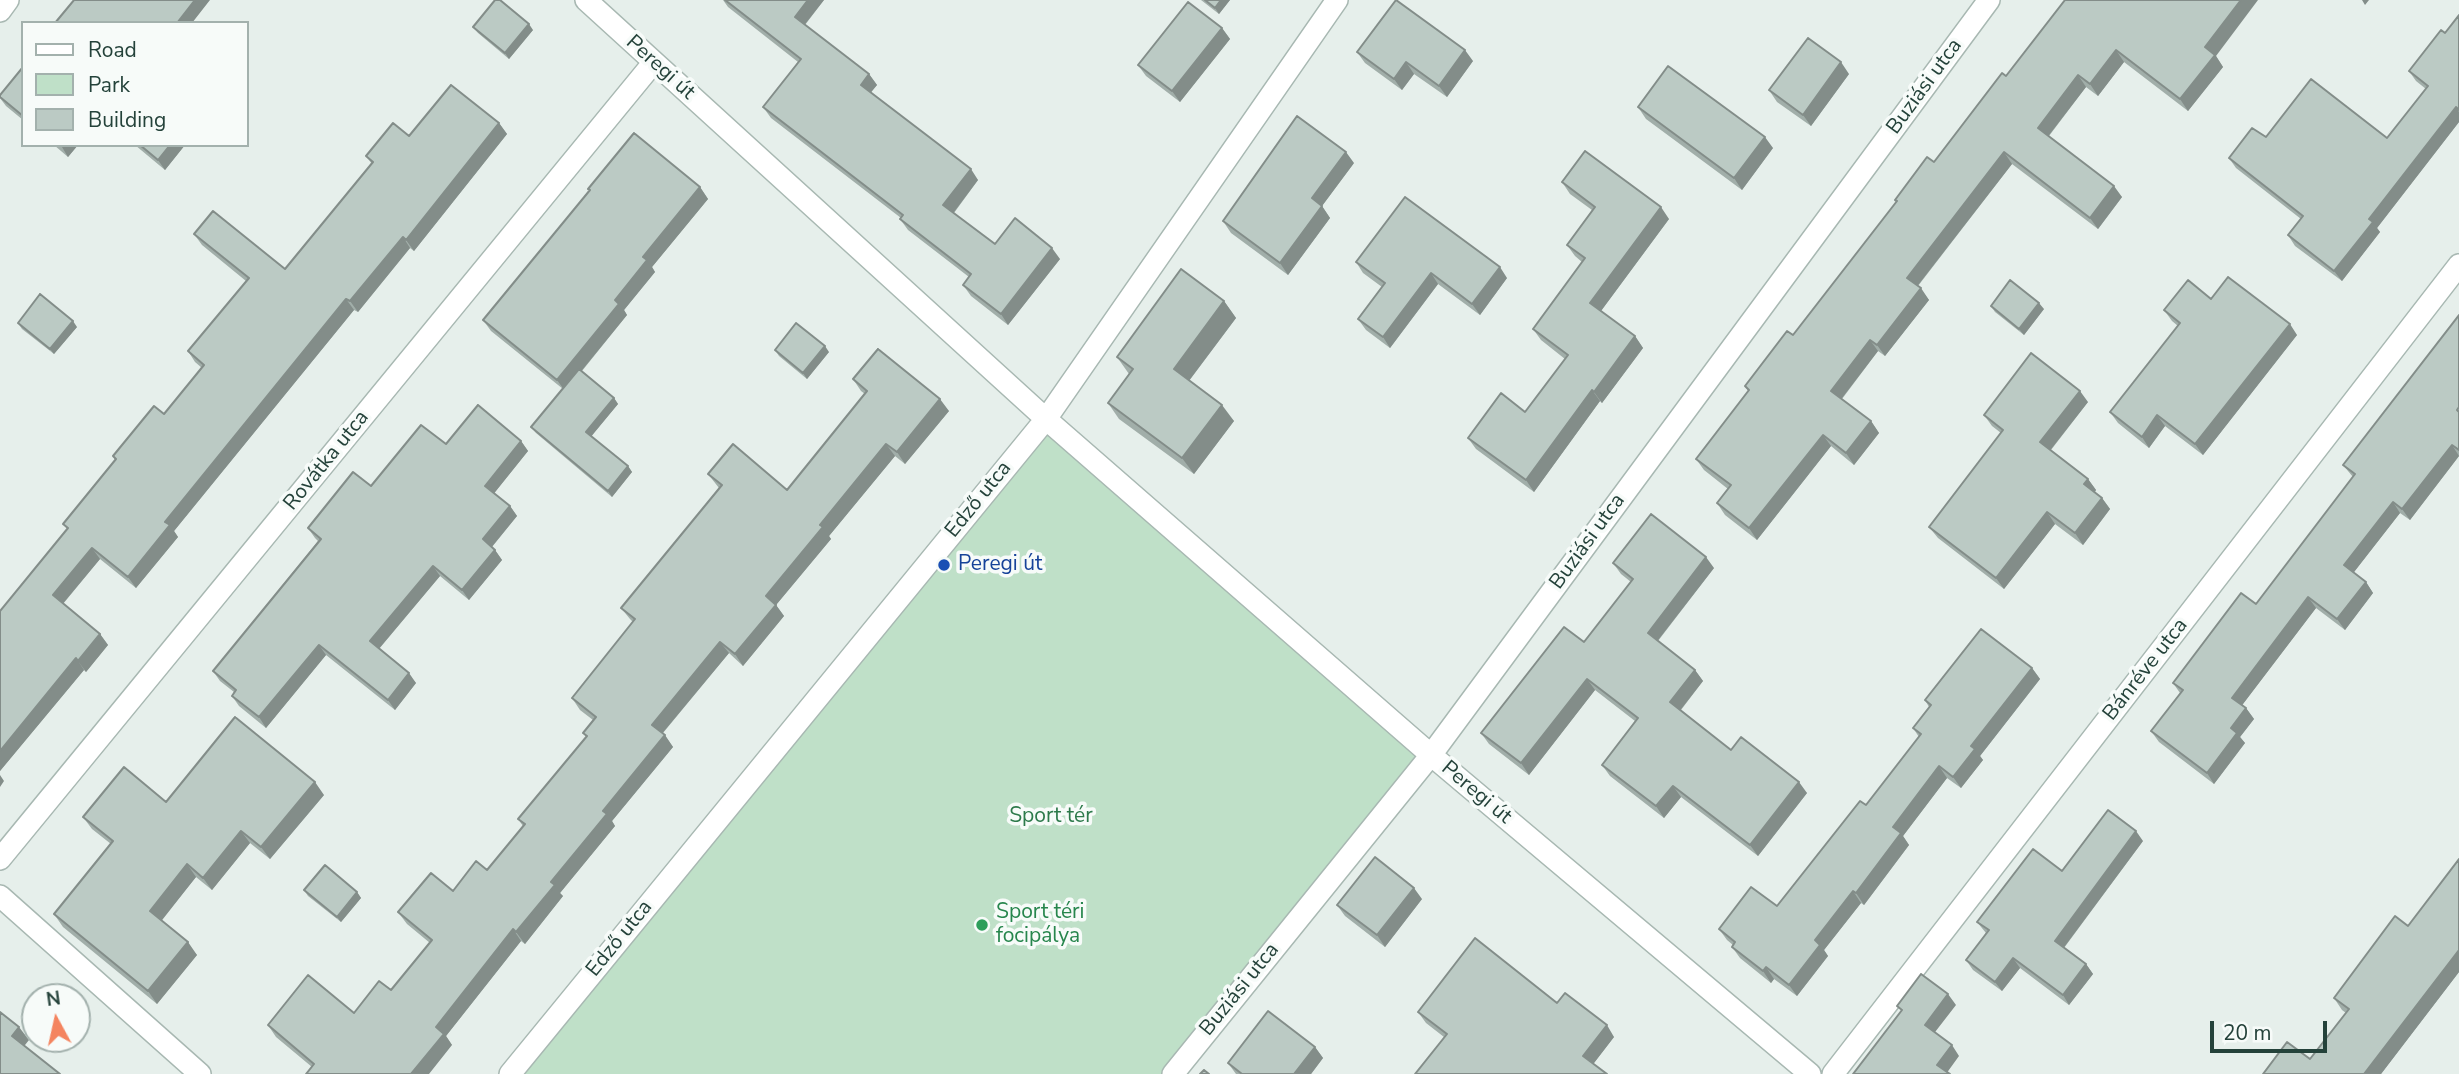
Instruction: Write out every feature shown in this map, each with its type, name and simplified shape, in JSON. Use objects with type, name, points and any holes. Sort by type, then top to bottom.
[{"type":"street","points":[[0,11],[8,0]]},
{"type":"street","name":"Peregi út","points":[[586,0],[1046,419],[1431,755],[1810,1074]]},
{"type":"street","name":"Edző utca","points":[[510,1074],[1046,419],[1337,0]]},
{"type":"street","name":"Buziási utca","points":[[1173,1074],[1431,755],[1989,0]]},
{"type":"street","name":"Rovátka utca","points":[[0,859],[654,62]]},
{"type":"street","name":"Bánréve utca","points":[[1833,1074],[2459,265]]},
{"type":"street","points":[[0,896],[200,1074]]},
{"type":"green space","name":"Sport tér","points":[[1046,419],[1431,755],[1173,1074],[510,1074]]},
{"type":"building","points":[[74,0],[195,0],[179,21],[57,21]]},
{"type":"building","points":[[495,0],[500,0],[529,24],[505,53],[473,27]]},
{"type":"building","points":[[725,0],[808,0],[795,17],[869,74],[861,85],[971,169],[943,205],[995,244],[1015,218],[1052,248],[1001,314],[963,285],[971,274],[900,219],[903,215],[763,107],[801,59]]},
{"type":"building","points":[[1205,0],[1221,0],[1215,8]]},
{"type":"building","points":[[1396,0],[1465,50],[1439,86],[1406,62],[1394,79],[1357,52]]},
{"type":"building","points":[[2065,0],[2241,0],[2205,47],[2215,55],[2180,99],[2116,50],[2090,84],[2078,75],[2038,128],[2114,186],[2090,218],[2004,152],[1907,278],[1921,288],[1877,345],[1870,340],[1831,391],[1871,421],[1846,453],[1823,435],[1749,528],[1717,503],[1731,485],[1696,459],[1749,390],[1745,386],[1787,331],[1793,335],[1897,201],[1895,200],[1927,157],[1934,162],[2002,73],[2006,76]]},
{"type":"building","points":[[1188,2],[1222,28],[1172,91],[1138,65]]},
{"type":"building","points":[[2459,15],[2459,110],[2456,107],[2369,219],[2373,222],[2334,271],[2288,235],[2303,216],[2229,158],[2252,128],[2266,137],[2311,79],[2387,138],[2428,86],[2409,71],[2441,30],[2445,33]]},
{"type":"building","points":[[1808,38],[1841,62],[1803,115],[1769,90]]},
{"type":"building","points":[[1668,66],[1765,137],[1734,178],[1638,107]]},
{"type":"building","points":[[21,69],[21,114],[0,95]]},
{"type":"building","points":[[451,85],[499,123],[406,240],[403,237],[350,301],[346,299],[165,522],[170,525],[128,577],[92,548],[53,595],[100,634],[78,661],[76,658],[0,751],[0,611],[68,528],[63,524],[116,459],[113,456],[154,406],[164,414],[204,365],[188,351],[249,278],[194,234],[213,211],[285,269],[373,162],[366,156],[393,123],[409,136]]},
{"type":"building","points":[[1297,116],[1346,152],[1312,198],[1322,206],[1280,263],[1223,221]]},
{"type":"building","points":[[634,133],[700,187],[643,257],[647,260],[615,300],[619,304],[557,380],[483,320]]},
{"type":"building","points":[[142,147],[168,147],[158,160]]},
{"type":"building","points":[[1585,151],[1661,207],[1590,303],[1635,336],[1526,480],[1468,438],[1501,393],[1525,412],[1568,355],[1533,329],[1585,258],[1567,245],[1595,207],[1562,182]]},
{"type":"building","points":[[1405,197],[1500,267],[1472,304],[1431,273],[1383,337],[1358,319],[1385,283],[1356,262]]},
{"type":"building","points":[[1181,269],[1224,301],[1174,369],[1222,405],[1182,458],[1108,403],[1133,369],[1117,357]]},
{"type":"building","points":[[2228,277],[2290,324],[2195,444],[2157,415],[2142,437],[2110,412],[2180,323],[2164,310],[2188,280],[2211,299]]},
{"type":"building","points":[[2010,280],[2039,303],[2019,329],[1991,306]]},
{"type":"building","points":[[40,294],[73,321],[50,349],[18,323]]},
{"type":"building","points":[[2459,315],[2459,450],[2452,445],[2402,509],[2393,502],[2344,565],[2366,582],[2337,619],[2308,597],[2232,698],[2246,708],[2231,728],[2237,733],[2207,773],[2151,731],[2183,690],[2173,683],[2241,593],[2256,604],[2355,474],[2343,465]]},
{"type":"building","points":[[796,323],[825,346],[803,373],[775,350]]},
{"type":"building","points":[[878,349],[940,399],[897,452],[886,444],[820,525],[823,527],[766,596],[776,605],[735,654],[720,642],[652,725],[665,735],[603,811],[607,814],[551,882],[555,885],[516,932],[513,929],[436,1027],[444,1034],[411,1074],[306,1074],[314,1064],[268,1025],[308,975],[354,1013],[379,981],[391,990],[432,940],[398,912],[431,873],[453,891],[476,861],[487,870],[525,824],[518,819],[587,736],[583,733],[596,717],[572,698],[635,619],[621,608],[722,485],[708,474],[733,444],[787,490],[867,391],[853,379]]},
{"type":"building","points":[[2031,353],[2080,391],[2040,442],[2088,479],[2084,484],[2102,498],[2075,533],[2047,512],[1996,578],[1929,527],[2003,430],[1984,415]]},
{"type":"building","points":[[579,369],[614,398],[586,432],[628,466],[608,491],[531,427]]},
{"type":"building","points":[[478,405],[521,441],[485,486],[510,506],[483,539],[495,550],[462,590],[433,566],[370,641],[409,673],[388,700],[319,645],[259,717],[232,696],[236,690],[213,671],[321,539],[308,528],[353,472],[371,486],[421,425],[446,444]]},
{"type":"building","points":[[1651,514],[1706,557],[1648,633],[1695,670],[1670,702],[1731,750],[1741,737],[1799,782],[1750,845],[1673,786],[1656,806],[1602,765],[1638,718],[1587,679],[1521,763],[1481,733],[1564,627],[1584,642],[1633,579],[1613,563]]},
{"type":"building","points":[[1981,629],[2032,668],[1971,746],[1975,749],[1953,777],[1939,766],[1893,827],[1901,833],[1856,893],[1853,891],[1815,940],[1820,945],[1789,985],[1766,967],[1763,971],[1732,947],[1735,942],[1719,929],[1751,887],[1777,906],[1860,801],[1866,805],[1921,734],[1913,728],[1931,705],[1925,700]]},
{"type":"building","points":[[235,717],[315,782],[261,847],[241,831],[203,878],[187,864],[150,911],[188,942],[148,991],[54,914],[113,841],[83,817],[124,767],[166,802]]},
{"type":"building","points":[[2108,810],[2136,831],[2055,941],[2086,964],[2063,995],[2013,958],[1995,982],[1966,960],[1989,930],[1977,922],[2033,849],[2062,871]]},
{"type":"building","points":[[1375,857],[1414,888],[1377,935],[1337,905]]},
{"type":"building","points":[[2459,859],[2459,950],[2364,1074],[2263,1074],[2287,1042],[2310,1059],[2349,1009],[2334,998],[2395,916],[2408,926]]},
{"type":"building","points":[[325,865],[357,892],[337,917],[304,890]]},
{"type":"building","points":[[1475,938],[1557,1003],[1565,993],[1607,1025],[1583,1056],[1607,1074],[1415,1074],[1447,1034],[1418,1012]]},
{"type":"building","points":[[1921,974],[1948,994],[1925,1025],[1952,1045],[1937,1065],[1950,1074],[1853,1074],[1902,1010],[1897,1006]]},
{"type":"building","points":[[1268,1011],[1315,1047],[1294,1074],[1242,1074],[1228,1063]]},
{"type":"building","points":[[0,1012],[19,1027],[12,1036],[21,1043],[21,1053],[33,1053],[60,1074],[0,1074]]},
{"type":"place","name":"Peregi út","points":[[944,565]]},
{"type":"place","name":"Sport téri focipálya","points":[[982,925]]}]
